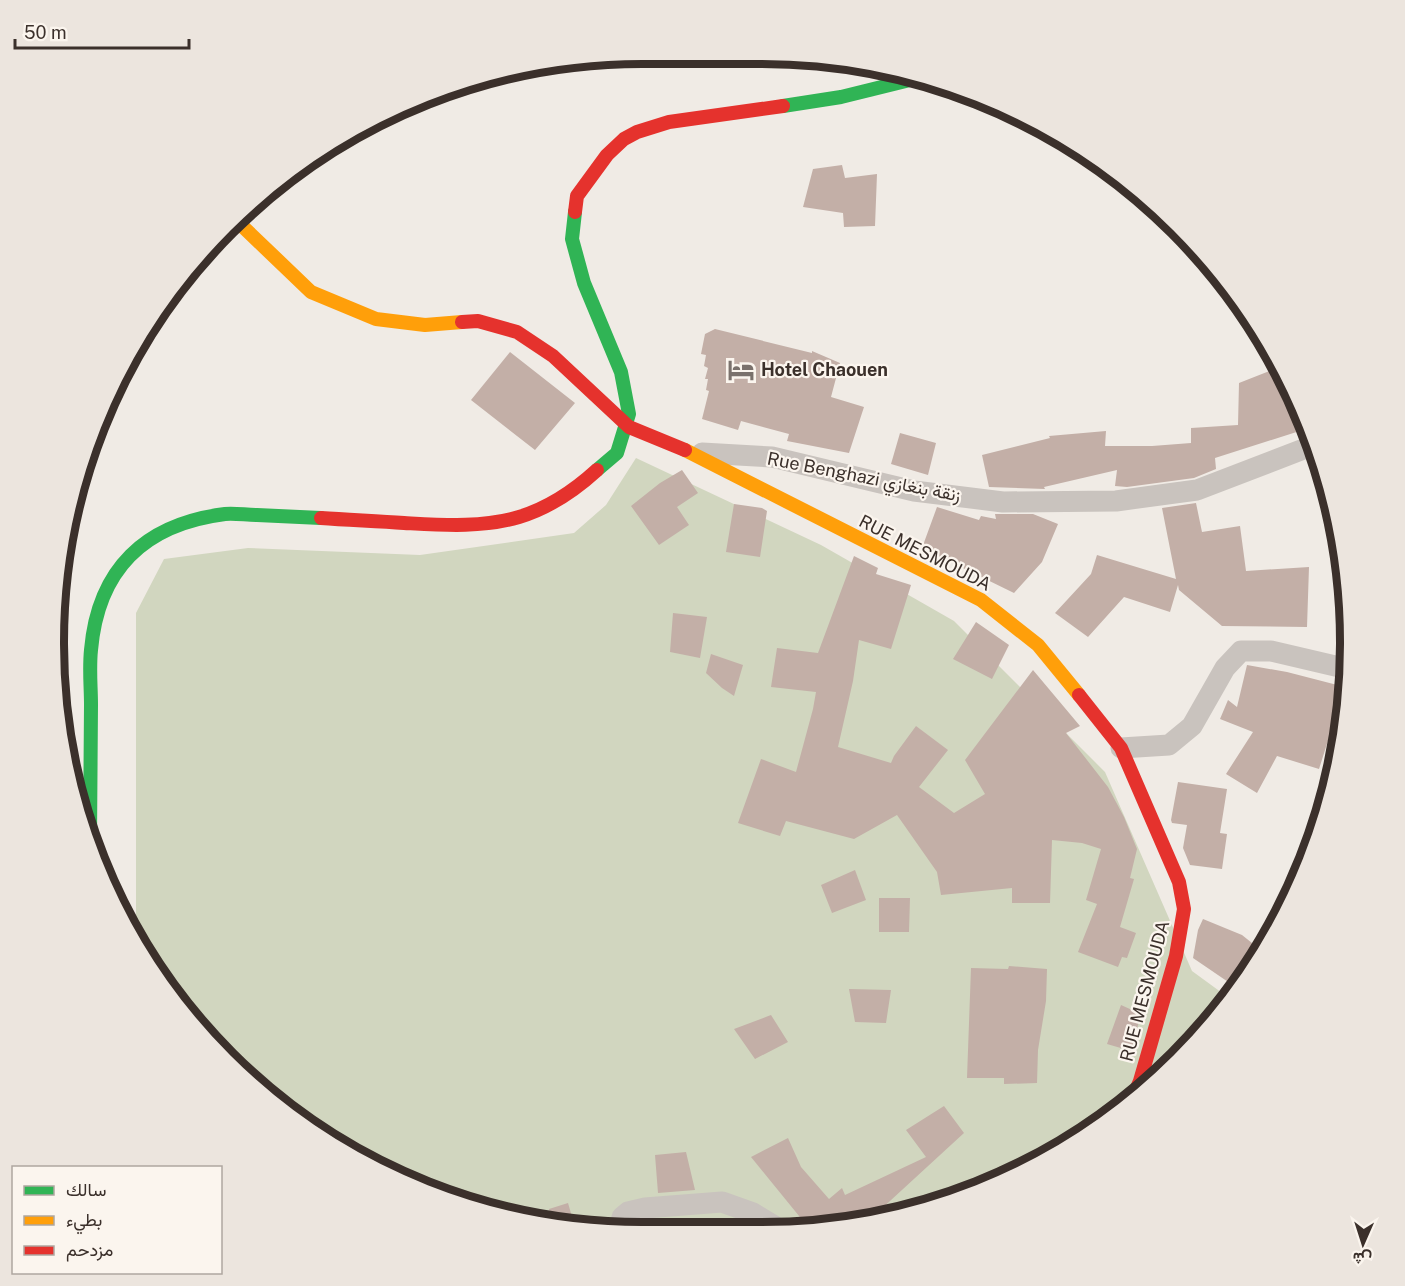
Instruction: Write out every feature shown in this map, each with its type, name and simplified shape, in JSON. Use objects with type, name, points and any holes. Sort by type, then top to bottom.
[{"type":"main road","points":[[90,813],[92,643],[100,599],[115,569],[144,542],[173,525],[199,517],[227,514],[456,525],[496,523],[532,514],[591,480],[614,455],[628,427],[629,402],[619,362],[578,269],[570,226],[574,202],[588,173],[627,137],[658,124],[833,98],[902,82]]},
{"type":"main road","points":[[242,226],[311,292],[376,319],[425,325],[478,321],[517,332],[553,356],[628,427]]},
{"type":"main road","name":"RUE MESMOUDA","points":[[628,427],[693,453],[981,600],[1038,645],[1121,748],[1179,882],[1184,909],[1176,956],[1140,1080]]},
{"type":"street","name":"Rue Benghazi زنقة بنغازي","points":[[693,453],[772,458],[914,491],[1003,502],[1104,501],[1197,490],[1306,448]]},
{"type":"street","points":[[1121,748],[1169,745],[1192,726],[1225,668],[1241,651],[1271,651],[1339,667]]},
{"type":"street","points":[[622,1221],[622,1217],[628,1212],[645,1208],[722,1202],[753,1213],[767,1222]]},
{"type":"green space","points":[[636,458],[821,545],[954,621],[1105,772],[1192,971],[1222,993],[1197,1024],[1171,1052],[1114,1102],[1051,1144],[1018,1162],[948,1191],[912,1202],[838,1217],[800,1220],[643,1222],[605,1220],[567,1217],[493,1202],[457,1191],[387,1162],[322,1124],[262,1078],[234,1052],[184,995],[136,921],[136,613],[164,559],[248,548],[420,555],[574,533],[606,505]]},
{"type":"building","points":[[842,165],[845,178],[877,174],[875,226],[844,227],[843,213],[803,207],[813,169]]},
{"type":"building","points":[[715,329],[812,353],[812,351],[840,363],[831,397],[864,407],[849,453],[787,441],[789,434],[741,421],[738,430],[702,419],[709,391],[706,390],[708,379],[705,379],[708,368],[704,366],[706,355],[701,354],[705,334]]},
{"type":"building","points":[[510,352],[575,403],[535,450],[471,400]]},
{"type":"building","points":[[1272,370],[1300,431],[1215,458],[1216,469],[1194,478],[1127,487],[1115,486],[1117,470],[1044,487],[1045,489],[989,487],[982,455],[1050,438],[1049,436],[1106,431],[1105,446],[1152,446],[1191,443],[1191,428],[1238,425],[1239,383]]},
{"type":"building","points":[[900,433],[936,443],[928,475],[891,464]]},
{"type":"building","points":[[682,470],[698,493],[677,507],[689,525],[659,545],[631,506],[660,483]]},
{"type":"building","points":[[1196,503],[1202,532],[1240,526],[1246,571],[1309,567],[1307,627],[1222,626],[1179,590],[1178,585],[1170,612],[1124,597],[1088,637],[1055,613],[1091,574],[1097,555],[1176,579],[1162,508]]},
{"type":"building","points":[[734,504],[762,508],[767,511],[760,557],[726,552]]},
{"type":"building","points":[[937,507],[979,520],[981,516],[996,519],[995,514],[1033,514],[1058,524],[1042,562],[1014,593],[922,548]]},
{"type":"building","points":[[854,556],[878,568],[876,574],[911,585],[891,649],[859,640],[853,681],[838,747],[891,763],[916,726],[948,750],[919,787],[954,813],[985,794],[965,760],[1033,670],[1080,726],[1066,733],[1108,787],[1137,849],[1130,878],[1134,879],[1120,927],[1136,933],[1127,958],[1122,957],[1118,967],[1078,952],[1097,904],[1086,900],[1101,849],[1082,843],[1052,840],[1050,903],[1012,903],[1012,888],[941,895],[937,872],[897,815],[854,839],[786,821],[780,836],[738,823],[761,759],[796,772],[813,709],[816,692],[771,687],[777,648],[818,653]]},
{"type":"building","points":[[673,613],[707,617],[700,658],[670,652]]},
{"type":"building","points":[[976,622],[1009,645],[992,679],[953,659]]},
{"type":"building","points":[[711,654],[743,665],[734,696],[706,673]]},
{"type":"building","points":[[1247,665],[1287,672],[1339,685],[1336,714],[1319,769],[1277,756],[1257,793],[1226,774],[1253,732],[1220,719],[1228,700],[1237,707]]},
{"type":"building","points":[[1178,782],[1227,789],[1220,833],[1227,834],[1222,869],[1190,865],[1183,848],[1187,825],[1172,823],[1171,820]]},
{"type":"building","points":[[855,870],[866,900],[832,913],[821,885]]},
{"type":"building","points":[[879,898],[910,898],[909,932],[879,932]]},
{"type":"building","points":[[1203,919],[1242,935],[1255,945],[1230,983],[1193,958],[1198,930]]},
{"type":"building","points":[[1009,966],[1047,969],[1046,1001],[1038,1050],[1037,1083],[1004,1084],[1004,1078],[967,1078],[971,968],[1008,969]]},
{"type":"building","points":[[849,989],[891,990],[886,1023],[855,1022]]},
{"type":"building","points":[[1121,1005],[1141,1014],[1131,1051],[1107,1044]]},
{"type":"building","points":[[771,1015],[788,1042],[755,1059],[734,1029]]},
{"type":"building","points":[[944,1106],[964,1133],[882,1209],[838,1217],[802,1220],[751,1157],[788,1138],[801,1167],[829,1199],[842,1188],[845,1195],[926,1157],[906,1130]]},
{"type":"building","points":[[686,1152],[695,1190],[658,1193],[655,1155]]},
{"type":"building","points":[[568,1203],[572,1217],[550,1214],[549,1209]]},
{"type":"traffic: fast","points":[[783,106],[841,97],[902,82]]},
{"type":"traffic: fast","points":[[575,212],[572,239],[584,283],[621,372],[629,414],[617,453],[597,470]]},
{"type":"traffic: fast","points":[[90,813],[91,650],[95,621],[115,574],[131,555],[149,540],[171,528],[197,519],[229,514],[321,518]]},
{"type":"traffic: slow","points":[[242,226],[311,292],[376,319],[425,325],[462,322]]},
{"type":"traffic: slow","points":[[685,450],[981,600],[1038,645],[1079,695]]},
{"type":"traffic: jam","points":[[575,212],[577,196],[607,155],[624,139],[637,132],[669,122],[783,106]]},
{"type":"traffic: jam","points":[[462,322],[478,321],[517,332],[553,356],[629,427],[685,450]]},
{"type":"traffic: jam","points":[[321,518],[447,525],[491,523],[519,517],[551,504],[597,470]]},
{"type":"traffic: jam","points":[[1079,695],[1121,748],[1179,882],[1184,909],[1176,956],[1140,1080]]},
{"type":"place","name":"Hotel Chaouen","points":[[741,370]]}]
